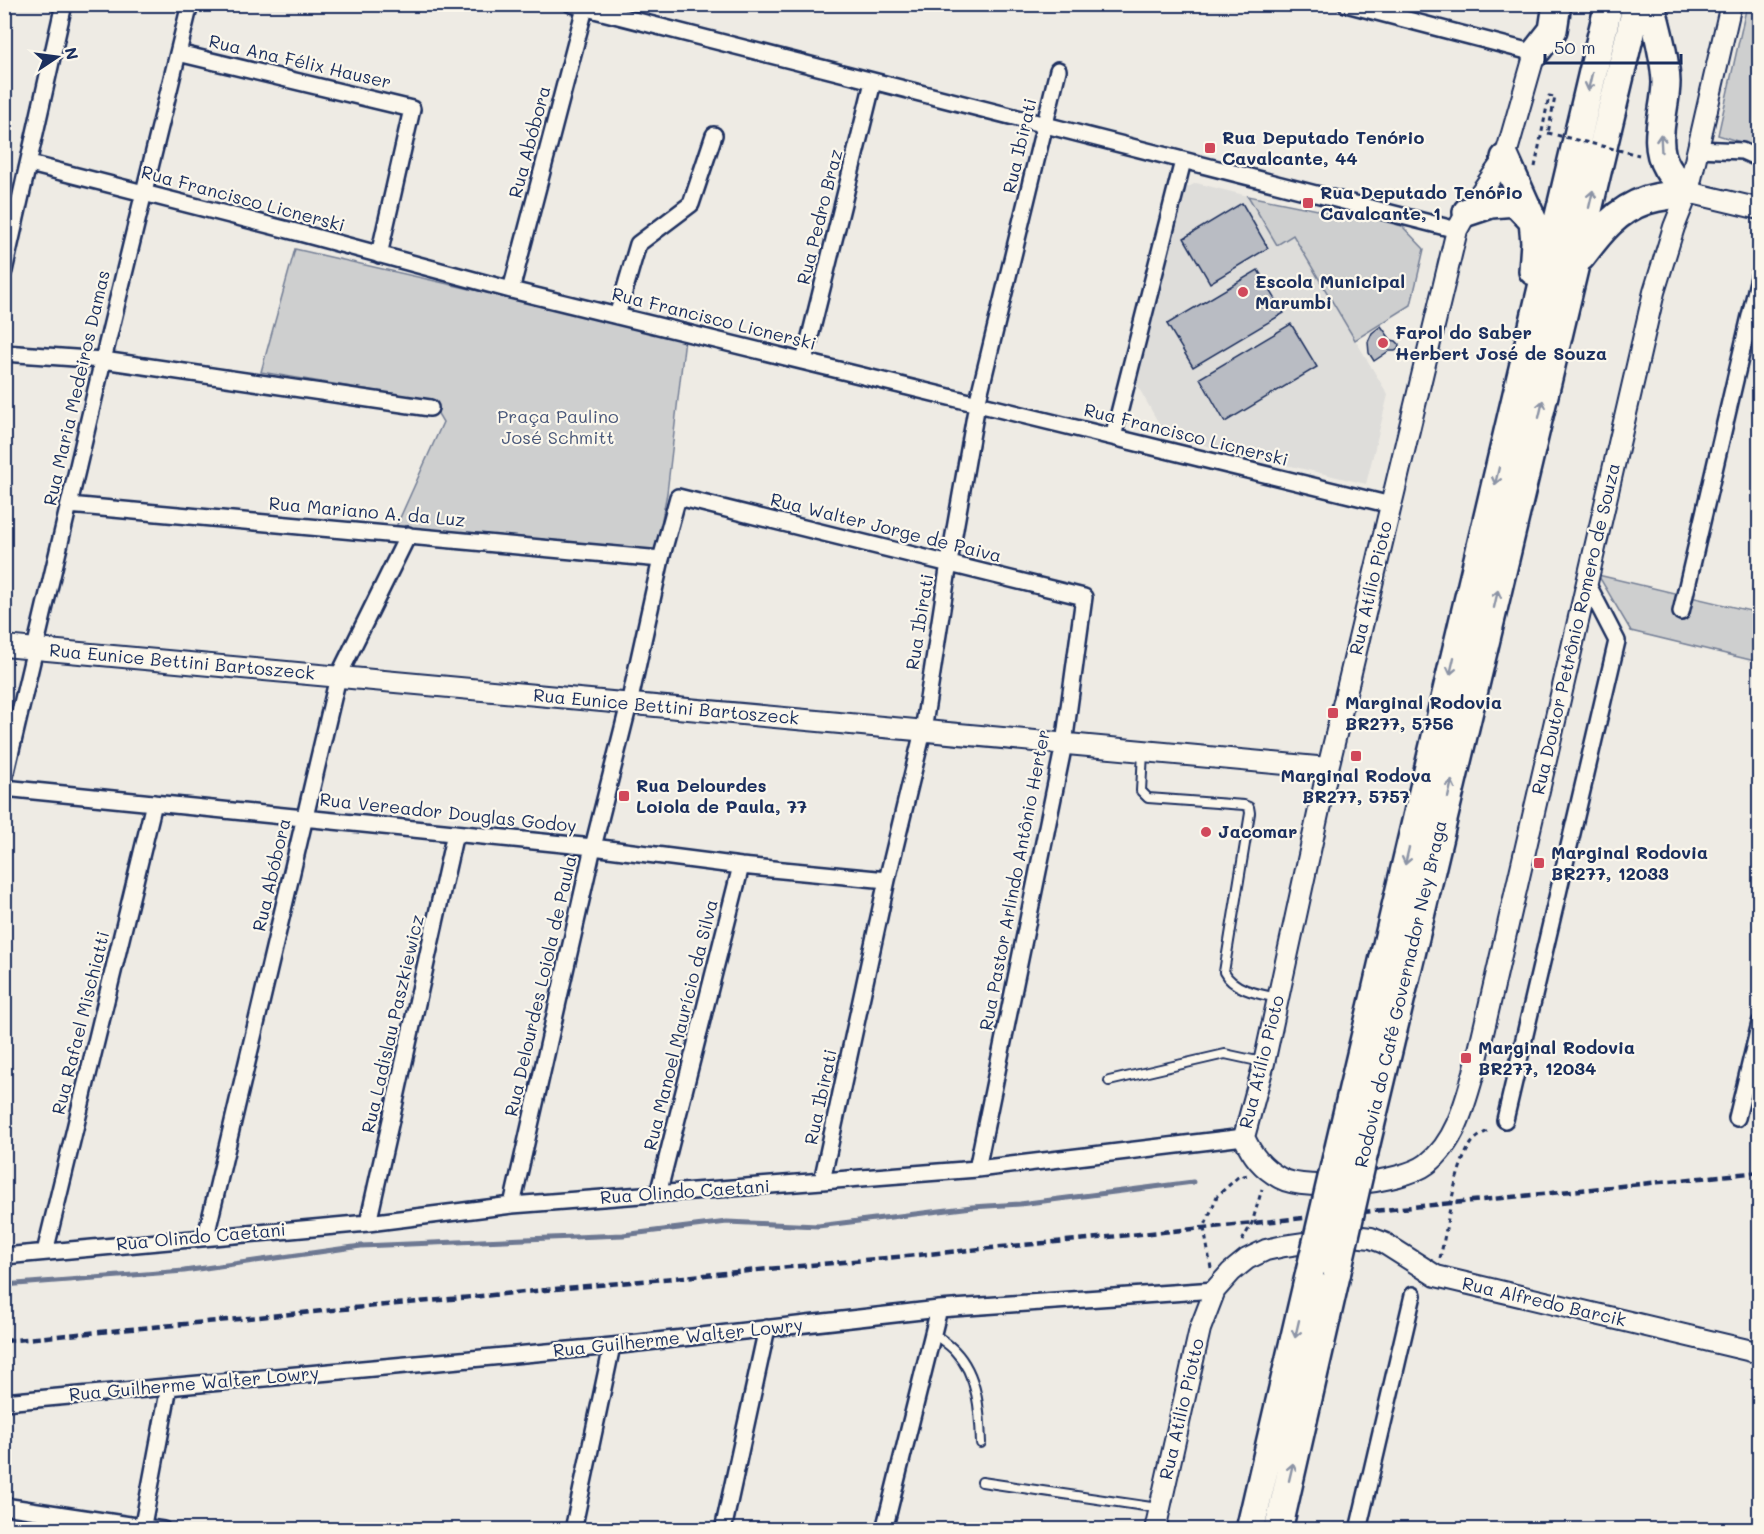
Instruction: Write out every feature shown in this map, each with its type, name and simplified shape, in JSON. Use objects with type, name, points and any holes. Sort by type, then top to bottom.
[{"type":"highway","points":[[1535,53],[1553,30],[1557,4]]},
{"type":"highway","name":"Rodovia do Café Governador Ney Braga","points":[[1250,1530],[1323,1271],[1351,1152],[1529,338],[1609,4]]},
{"type":"highway","name":"Rodovia do Café Governador Ney Braga","points":[[1351,1152],[1575,266],[1637,4]]},
{"type":"highway","points":[[1651,4],[1660,40],[1666,81],[1660,135],[1661,154],[1668,170],[1688,192]]},
{"type":"highway","points":[[1505,158],[1533,221],[1535,242],[1529,338]]},
{"type":"highway","points":[[1575,266],[1613,218],[1628,208],[1647,200],[1688,192]]},
{"type":"highway","points":[[1462,221],[1491,204],[1515,202],[1533,221]]},
{"type":"highway","name":"Rodovia do Café Governador Ney Braga","points":[[1278,1530],[1323,1271]]},
{"type":"street","points":[[4,271],[30,164],[64,4]]},
{"type":"street","name":"Rua Maria Medeiros Damas","points":[[4,780],[190,4]]},
{"type":"street","points":[[1346,4],[1535,53]]},
{"type":"street","name":"Rua Doutor Petrônio Romero de Souza","points":[[1267,1170],[1281,1179],[1296,1184],[1346,1183],[1395,1178],[1411,1173],[1427,1164],[1443,1148],[1460,1117],[1474,1072],[1654,292],[1688,192],[1731,4]]},
{"type":"street","points":[[581,6],[1183,161],[1462,221]]},
{"type":"street","name":"Rua Abóbora","points":[[511,290],[581,6]]},
{"type":"street","name":"Rua Ana Félix Hauser","points":[[178,53],[412,109],[379,255]]},
{"type":"street","name":"Rua Atílio Pioto","points":[[1244,1137],[1264,1063],[1328,768],[1462,221],[1505,158],[1535,53]]},
{"type":"street","name":"Rua Ibirati","points":[[822,1181],[887,880],[923,731],[977,404],[1058,70]]},
{"type":"street","name":"Rua Pedro Braz","points":[[804,362],[873,82]]},
{"type":"street","points":[[618,316],[638,244],[692,204],[714,135]]},
{"type":"street","points":[[1698,149],[1742,152],[1760,159]]},
{"type":"street","points":[[1113,437],[1183,161]]},
{"type":"street","name":"Rua Francisco Licnerski","points":[[30,164],[300,232],[511,290],[1391,505]]},
{"type":"street","points":[[1688,192],[1760,209]]},
{"type":"street","points":[[1681,612],[1760,273]]},
{"type":"street","points":[[4,353],[103,360],[430,408]]},
{"type":"street","name":"Rua Walter Jorge de Paiva","points":[[678,497],[1084,597]]},
{"type":"street","name":"Rua Delourdes Loiola de Paula","points":[[512,1205],[593,847],[629,704],[661,559],[678,497]]},
{"type":"street","name":"Rua Mariano A. da Luz","points":[[69,505],[661,559]]},
{"type":"street","name":"Rua Abóbora","points":[[206,1236],[338,677],[408,535]]},
{"type":"street","points":[[1505,1120],[1617,641],[1587,583]]},
{"type":"street","name":"Rua Pastor Arlindo Antônio Herter","points":[[977,1169],[1064,744],[1084,597]]},
{"type":"street","name":"Rua Eunice Bettini Bartoszeck","points":[[4,646],[1328,768]]},
{"type":"street","name":"Rua Vereador Douglas Godoy","points":[[4,788],[593,847],[741,866],[887,880]]},
{"type":"street","name":"Rua Rafael Mischiatti","points":[[45,1252],[154,803]]},
{"type":"street","name":"Rua Ladislau Paszkiewicz","points":[[368,1223],[455,833]]},
{"type":"street","name":"Rua Manoel Maurício da Silva","points":[[658,1194],[741,866]]},
{"type":"street","points":[[1737,1118],[1760,1023]]},
{"type":"street","points":[[1244,1137],[1251,1152],[1267,1170]]},
{"type":"street","name":"Rua Olindo Caetani","points":[[4,1256],[368,1223],[512,1205],[977,1169],[1244,1137]]},
{"type":"street","name":"Rua Alfredo Barcik","points":[[1215,1290],[1247,1259],[1266,1250],[1353,1236],[1371,1238],[1384,1243],[1436,1276],[1760,1353]]},
{"type":"street","name":"Rua Guilherme Walter Lowry","points":[[4,1402],[612,1346],[939,1309],[1215,1290]]},
{"type":"street","name":"Rua Atilio Piotto","points":[[1155,1530],[1200,1329],[1215,1290]]},
{"type":"street","points":[[1358,1530],[1413,1295]]},
{"type":"street","points":[[884,1530],[939,1309]]},
{"type":"street","points":[[723,1530],[767,1328]]},
{"type":"street","points":[[573,1530],[612,1346]]},
{"type":"street","points":[[142,1528],[169,1387]]},
{"type":"street","points":[[4,1506],[163,1530]]},
{"type":"lane","points":[[1143,751],[1141,791],[1148,798],[1249,807],[1250,813],[1224,972],[1228,981],[1253,993],[1278,998]]},
{"type":"lane","points":[[1109,1081],[1225,1054],[1264,1063]]},
{"type":"lane","points":[[933,1333],[956,1351],[969,1372],[980,1407],[981,1443]]},
{"type":"lane","points":[[982,1482],[1160,1508]]},
{"type":"path","points":[[1535,167],[1549,96],[1555,98],[1548,133],[1640,155]]},
{"type":"path","points":[[1436,1276],[1462,1163],[1478,1136],[1505,1120]]},
{"type":"path","points":[[1215,1290],[1204,1228],[1217,1196],[1238,1177],[1267,1170],[1252,1223],[1241,1242]]},
{"type":"shaded area","name":"Escola Municipal Marumbi","points":[[1196,183],[1248,196],[1277,245],[1293,235],[1388,395],[1366,484],[1166,436],[1136,383],[1184,189]]},
{"type":"green space","points":[[1747,5],[1759,5],[1759,148],[1718,135]]},
{"type":"green space","points":[[1248,196],[1338,214],[1344,211],[1402,226],[1424,249],[1411,305],[1355,340],[1293,235],[1277,245]]},
{"type":"green space","name":"Praça Paulino José Schmitt","points":[[295,249],[685,338],[667,493],[656,550],[395,529],[443,422],[430,400],[261,372]]},
{"type":"green space","points":[[1598,575],[1759,613],[1759,662],[1631,631]]},
{"type":"building","points":[[1242,203],[1268,248],[1210,283],[1184,238]]},
{"type":"building","points":[[1258,270],[1284,313],[1193,367],[1167,324]]},
{"type":"building","points":[[1291,324],[1317,367],[1225,422],[1200,378]]},
{"type":"building","name":"Farol do Saber Herbert José de Souza","points":[[1381,326],[1391,340],[1399,344],[1398,349],[1389,351],[1374,361],[1369,353],[1368,342],[1372,333]]},
{"type":"waterway","points":[[4,1285],[184,1271],[361,1246],[623,1235],[727,1222],[818,1226],[1193,1182]]},
{"type":"railway","points":[[4,1341],[1204,1228],[1760,1172]]},
{"type":"place","name":"Rua Deputado Tenório Cavalcante, 44","points":[[1210,148]]},
{"type":"place","name":"Rua Deputado Tenório Cavalcante, 1","points":[[1308,203]]},
{"type":"place","name":"Escola Municipal Marumbi","points":[[1243,292]]},
{"type":"place","name":"Farol do Saber Herbert José de Souza","points":[[1383,343]]},
{"type":"place","name":"Marginal Rodovia BR277, 5756","points":[[1333,713]]},
{"type":"place","name":"Marginal Rodova BR277, 5757","points":[[1356,756]]},
{"type":"place","name":"Rua Delourdes Loiola de Paula, 77","points":[[624,796]]},
{"type":"place","name":"Jacomar","points":[[1206,832]]},
{"type":"place","name":"Marginal Rodovia BR277, 12033","points":[[1539,863]]},
{"type":"place","name":"Marginal Rodovia BR277, 12034","points":[[1466,1058]]}]
